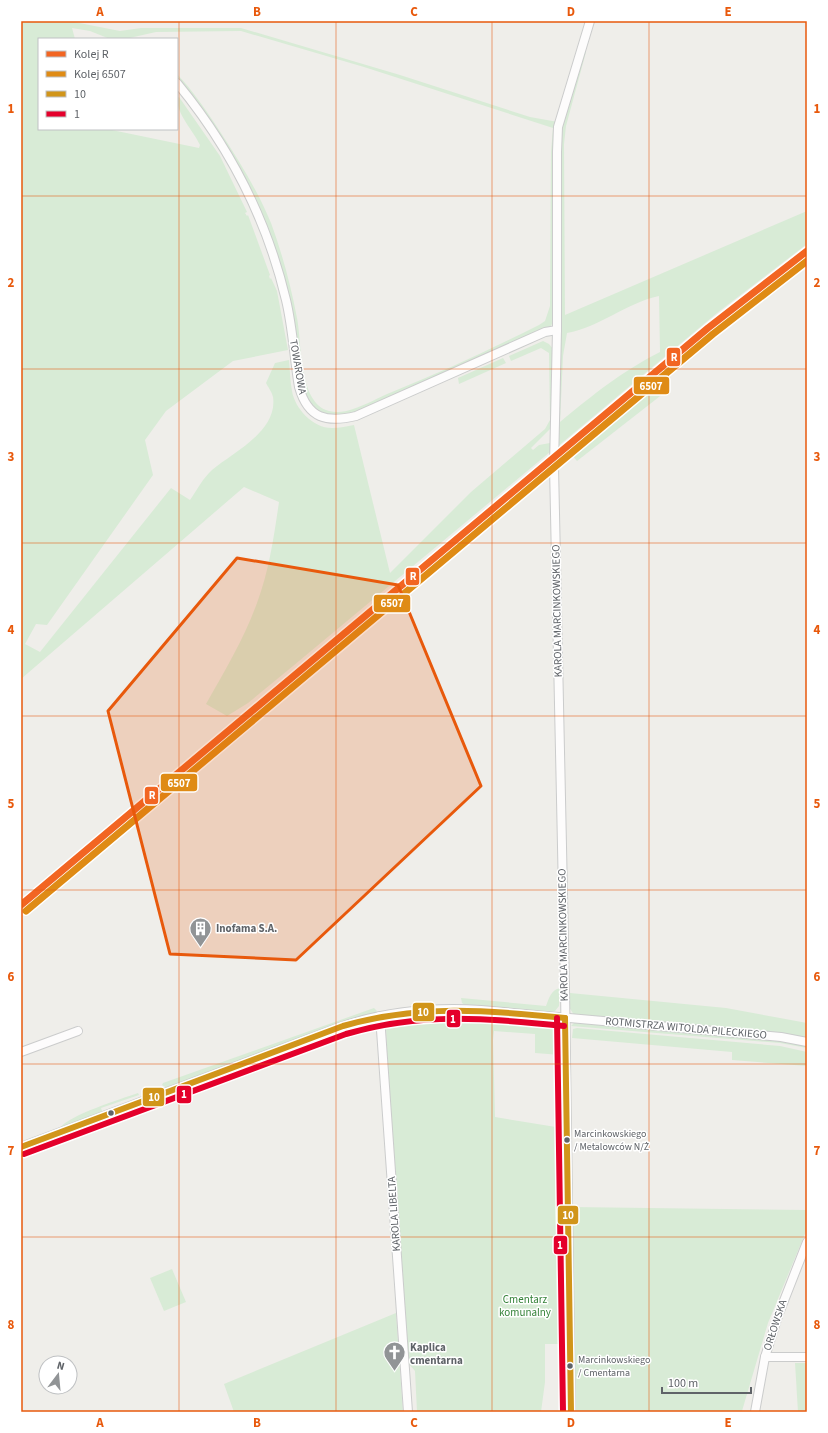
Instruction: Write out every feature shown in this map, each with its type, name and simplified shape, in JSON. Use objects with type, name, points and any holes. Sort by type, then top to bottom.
[{"type":"street","name":"KAROLA MARCINKOWSKIEGO","points":[[571,1412],[554,458],[557,330],[557,140],[558,128],[590,21]]},
{"type":"street","name":"TOWAROWA","points":[[178,83],[224,150],[254,204],[276,263],[286,302],[299,387],[304,400],[314,412],[322,418],[333,420],[356,416],[545,332],[557,330]]},
{"type":"street","name":"ROTMISTRZA WITOLDA PILECKIEGO","points":[[21,1147],[343,1026],[380,1016],[418,1010],[456,1009],[781,1037],[807,1042]]},
{"type":"street","name":"KAROLA LIBELTA","points":[[380,1016],[408,1412]]},
{"type":"street","points":[[21,1052],[78,1031]]},
{"type":"street","name":"ORŁOWSKA","points":[[755,1412],[765,1357],[790,1283],[807,1242]]},
{"type":"street","points":[[765,1357],[807,1357]]},
{"type":"highlighted area","points":[[237,558],[398,585],[481,786],[296,960],[170,954],[108,711]]},
{"type":"green space","points":[[21,21],[69,21],[120,31],[141,28],[241,28],[400,75],[530,117],[558,122],[554,321],[550,327],[362,410],[347,415],[333,416],[323,413],[315,407],[305,394],[273,243],[254,198],[219,136],[178,78],[178,75],[199,101],[226,141],[247,175],[266,211],[279,246],[292,294],[299,329],[303,370],[307,384],[312,396],[319,406],[332,412],[350,410],[363,405],[466,360],[545,321],[550,306],[551,152],[553,128],[364,67],[241,31],[156,32],[129,38],[108,38],[90,31],[72,28],[75,38],[38,38],[38,130],[112,130],[199,148],[200,145],[197,139],[182,116],[178,104],[179,97],[220,156],[247,212],[245,213],[247,216],[248,215],[270,275],[270,279],[271,278],[277,291],[288,350],[233,361],[166,411],[145,440],[153,475],[47,625],[36,624],[25,644],[40,652],[171,488],[190,500],[203,480],[212,470],[253,440],[262,430],[269,420],[273,409],[273,397],[266,383],[275,363],[289,360],[294,398],[301,411],[312,421],[318,425],[332,428],[354,425],[390,573],[471,492],[545,429],[550,420],[549,353],[541,348],[511,361],[509,356],[543,341],[549,344],[554,350],[552,427],[531,448],[533,450],[539,445],[550,443],[550,452],[248,703],[227,716],[206,704],[240,642],[257,603],[268,566],[279,502],[244,487],[21,679]]},
{"type":"green space","points":[[583,52],[586,52],[566,126],[564,144],[565,315],[807,211],[807,244],[717,313],[557,447],[561,128]],"holes":[[[659,296],[660,352],[620,376],[560,422],[563,356],[567,333],[591,326],[635,304]]]},
{"type":"green space","points":[[807,255],[807,260],[730,318],[656,380],[657,382],[632,400],[558,462],[557,457],[620,407],[743,303]]},
{"type":"green space","points":[[503,358],[506,363],[459,384],[458,378]]},
{"type":"green space","points":[[658,384],[664,393],[577,461],[571,454],[633,402]]},
{"type":"green space","points":[[560,988],[559,1006],[555,1011],[545,1013],[466,1006],[462,1003],[461,998],[546,1006],[552,992]]},
{"type":"green space","points":[[570,993],[726,1008],[807,1023],[807,1039],[748,1030],[574,1015],[569,1007]]},
{"type":"green space","points":[[374,1008],[377,1011],[374,1014],[167,1088],[162,1085],[163,1083]]},
{"type":"green space","points":[[463,1012],[546,1019],[545,1022],[441,1015],[400,1018],[385,1023],[389,1018],[412,1014]]},
{"type":"green space","name":"Cmentarz komunalny","points":[[442,1017],[554,1026],[559,1029],[561,1055],[535,1053],[535,1034],[494,1031],[493,1040],[495,1117],[562,1128],[565,1344],[545,1344],[545,1382],[541,1412],[417,1412],[415,1371],[408,1363],[388,1079],[386,1027],[401,1021]]},
{"type":"green space","points":[[575,1022],[780,1040],[807,1045],[807,1048],[780,1043],[571,1026]]},
{"type":"green space","points":[[577,1028],[780,1046],[807,1052],[807,1066],[732,1060],[732,1052],[572,1038],[573,1029]]},
{"type":"green space","points":[[138,1093],[139,1095],[101,1108],[102,1111],[88,1119],[60,1128],[65,1123],[84,1113]]},
{"type":"green space","points":[[142,1105],[142,1108],[30,1150],[31,1148]]},
{"type":"green space","points":[[572,1207],[807,1210],[807,1229],[768,1323],[742,1411],[576,1412]]},
{"type":"green space","points":[[172,1269],[186,1302],[164,1311],[150,1278]]},
{"type":"green space","points":[[396,1313],[403,1412],[234,1412],[224,1384]]},
{"type":"green space","points":[[795,1363],[807,1363],[807,1412],[798,1412]]},
{"type":"railway","points":[[21,911],[233,733],[273,704],[377,616]]},
{"type":"rail line","name":"R","points":[[21,905],[708,328],[807,251]]},
{"type":"rail line","name":"6507","points":[[26,911],[713,334],[807,261]]},
{"type":"transit line","name":"10","points":[[21,1147],[343,1026],[371,1019],[399,1014],[454,1011],[481,1011],[565,1018]]},
{"type":"transit line","name":"1","points":[[557,1018],[563,1412]]},
{"type":"transit line","name":"10","points":[[565,1018],[571,1412]]},
{"type":"transit line","name":"1","points":[[24,1154],[346,1034],[374,1027],[401,1022],[454,1019],[481,1019],[564,1026]]},
{"type":"place","name":"Inofama S.A.","points":[[201,948]]},
{"type":"place","name":"Marcinkowskiego / Metalowców N/Ż","points":[[567,1140]]},
{"type":"place","name":"Marcinkowskiego / Cmentarna","points":[[570,1366]]},
{"type":"place","name":"Kaplica cmentarna","points":[[395,1372]]}]
